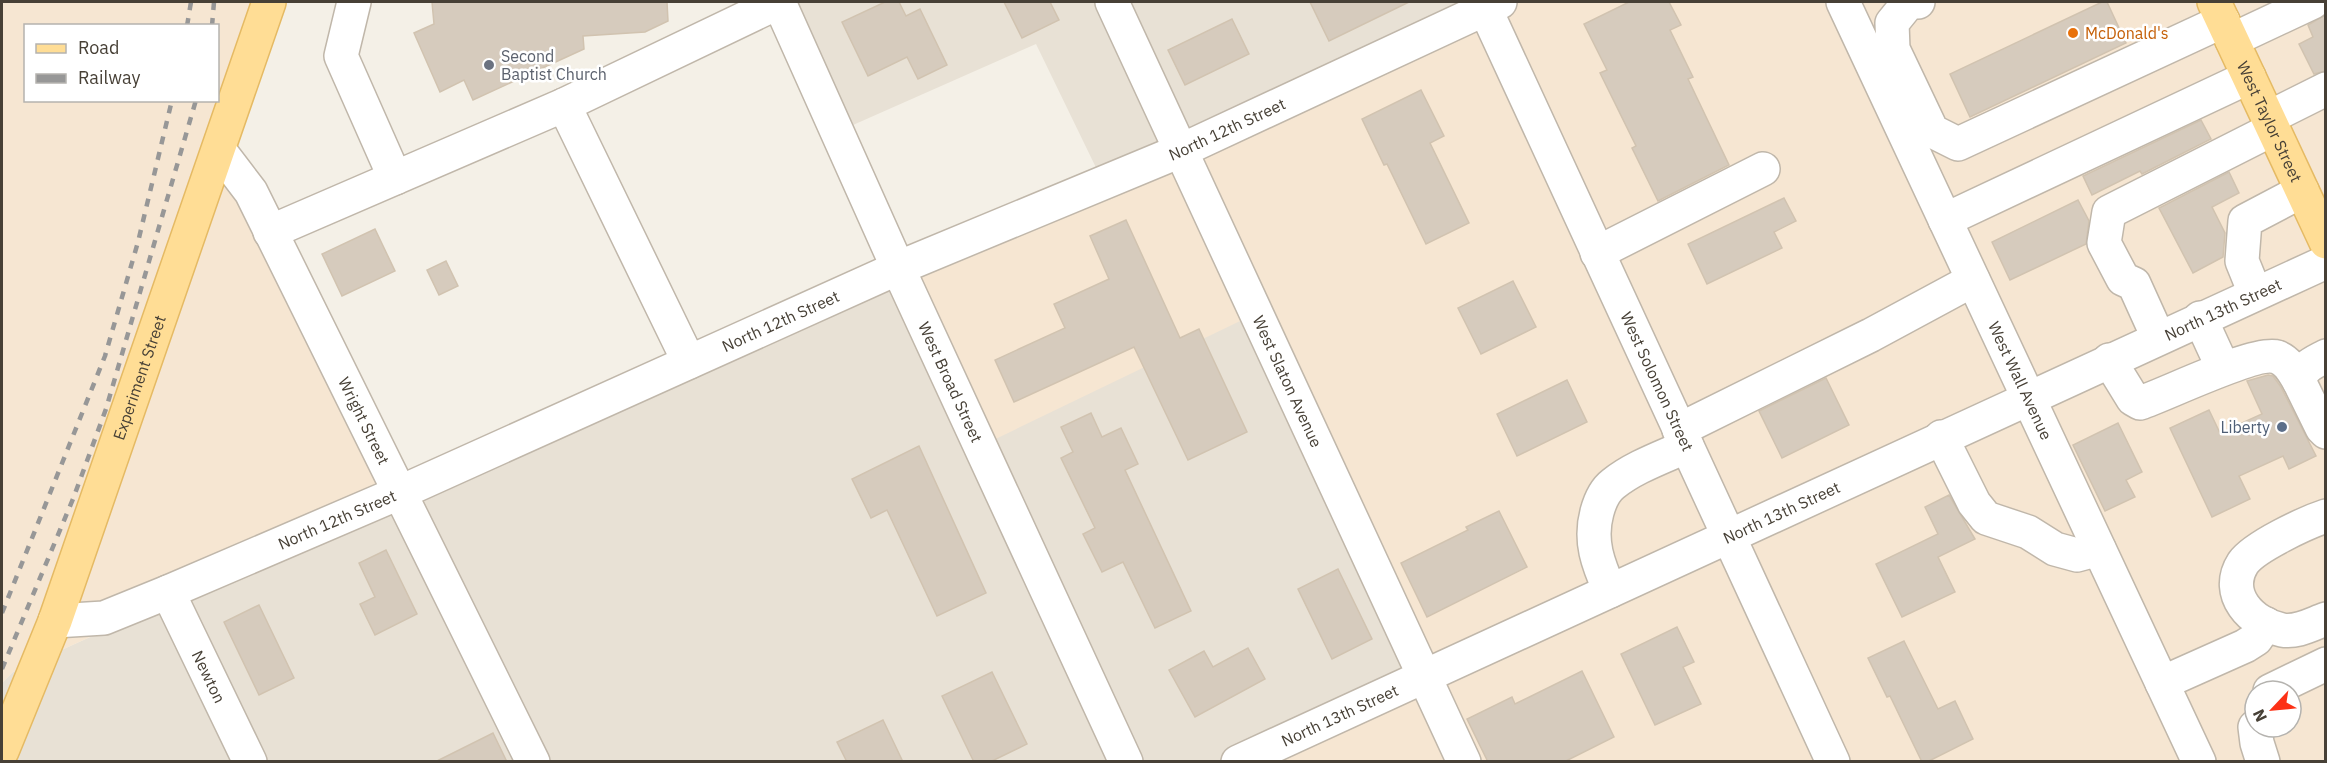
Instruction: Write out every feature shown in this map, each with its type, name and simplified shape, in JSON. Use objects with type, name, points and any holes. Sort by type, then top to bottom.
[{"type":"main road","name":"Experiment Street","points":[[2,751],[55,621],[269,2]]},
{"type":"main road","name":"West Taylor Street","points":[[2223,21],[2325,242]]},
{"type":"street","points":[[354,2],[341,56],[395,178]]},
{"type":"street","points":[[270,232],[564,105],[779,2]]},
{"type":"street","name":"West Broad Street","points":[[779,2],[898,268],[1126,762]]},
{"type":"street","name":"West Slaton Avenue","points":[[1112,2],[1464,762]]},
{"type":"street","name":"West Wall Avenue","points":[[1843,2],[2199,762]]},
{"type":"street","points":[[1918,2],[1909,2],[1892,23],[1893,49],[1932,131],[1958,144],[2223,21],[2313,2]]},
{"type":"street","name":"North 12th Street","points":[[55,621],[104,618],[401,492],[898,268],[1180,151],[1489,4]]},
{"type":"street","name":"West Solomon Street","points":[[1489,4],[1597,253],[1833,762]]},
{"type":"street","points":[[1946,220],[2249,77]]},
{"type":"street","points":[[2158,337],[2134,284],[2122,279],[2104,243],[2109,212],[2270,123],[2325,89]]},
{"type":"street","points":[[564,105],[689,362]]},
{"type":"street","name":"Wright Street","points":[[219,150],[250,192],[401,492],[533,762]]},
{"type":"street","points":[[1597,253],[1763,169]]},
{"type":"street","points":[[2255,293],[2242,261],[2245,221],[2302,191]]},
{"type":"street","name":"North 13th Street","points":[[1238,762],[2325,262]]},
{"type":"street","points":[[1610,591],[1598,563],[1593,543],[1593,528],[1601,497],[1612,485],[1683,438],[1973,280]]},
{"type":"street","points":[[2200,318],[2213,373]]},
{"type":"street","points":[[2109,360],[2133,399],[2140,403],[2213,373],[2275,356],[2287,363],[2299,381],[2325,432]]},
{"type":"street","points":[[2299,381],[2301,372],[2307,366],[2325,356]]},
{"type":"street","points":[[1941,437],[1974,503],[1986,518],[2028,532],[2055,549],[2077,555],[2100,549]]},
{"type":"street","points":[[2325,516],[2256,550],[2243,562],[2236,581],[2236,591],[2242,605],[2266,624],[2283,630],[2297,630],[2325,619]]},
{"type":"street","name":"Newton","points":[[168,592],[250,762]]},
{"type":"street","points":[[2162,683],[2245,646],[2256,639],[2266,624]]},
{"type":"street","points":[[2294,679],[2325,664]]},
{"type":"street","points":[[2258,739],[2263,762]]},
{"type":"shaded area","points":[[2,2],[278,2],[226,130],[405,494],[13,672],[2,683]]},
{"type":"shaded area","points":[[797,2],[1489,2],[1102,180],[1036,44],[853,125]]},
{"type":"shaded area","points":[[1489,2],[2325,2],[2325,761],[1253,761],[1432,678],[1263,310],[983,445],[907,272]]},
{"type":"shaded area","points":[[907,272],[1263,310],[1432,678],[1253,761],[2,762],[2,683],[13,672],[405,494]]},
{"type":"building","name":"Second Baptist Church","points":[[432,2],[667,2],[668,21],[645,32],[583,36],[584,49],[473,100],[464,80],[440,92],[414,33],[434,24]]},
{"type":"building","points":[[885,2],[899,2],[906,16],[920,9],[947,65],[918,79],[907,57],[868,76],[842,22]]},
{"type":"building","points":[[1004,2],[1050,2],[1059,20],[1022,38]]},
{"type":"building","points":[[1310,2],[1409,2],[1329,41]]},
{"type":"building","points":[[1629,2],[1669,2],[1681,25],[1670,30],[1693,77],[1688,79],[1729,165],[1658,201],[1632,148],[1636,146],[1600,73],[1607,70],[1584,24]]},
{"type":"building","points":[[2102,2],[2107,2],[2126,43],[1970,117],[1950,74]]},
{"type":"building","points":[[2325,15],[2325,71],[2314,74],[2299,44],[2313,37],[2308,25]]},
{"type":"building","points":[[1232,19],[1249,54],[1185,85],[1168,50]]},
{"type":"building","points":[[1421,90],[1444,136],[1430,143],[1469,223],[1426,244],[1362,119]]},
{"type":"building","points":[[2201,120],[2211,139],[2142,174],[2140,171],[2092,195],[2083,176]]},
{"type":"building","points":[[2229,172],[2239,193],[2212,207],[2225,233],[2223,257],[2193,273],[2159,208]]},
{"type":"building","points":[[1784,198],[1796,221],[1774,232],[1782,248],[1707,284],[1688,244]]},
{"type":"building","points":[[2078,200],[2089,221],[2086,244],[2010,280],[1992,242]]},
{"type":"building","points":[[1126,220],[1180,338],[1199,329],[1247,432],[1188,460],[1134,347],[1014,402],[995,360],[1065,328],[1054,304],[1109,279],[1090,236]]},
{"type":"building","points":[[375,229],[395,271],[342,296],[322,254]]},
{"type":"building","points":[[446,261],[458,286],[439,295],[427,270]]},
{"type":"building","points":[[1513,281],[1536,327],[1481,354],[1458,308]]},
{"type":"building","points":[[2268,375],[2273,376],[2281,387],[2316,456],[2289,469],[2283,456],[2239,476],[2250,499],[2212,517],[2170,428],[2209,410],[2220,433],[2262,414],[2247,381]]},
{"type":"building","points":[[1826,378],[1849,425],[1782,458],[1759,411]]},
{"type":"building","points":[[1567,380],[1587,422],[1517,456],[1497,414]]},
{"type":"building","points":[[1091,413],[1102,437],[1121,428],[1138,464],[1125,470],[1191,611],[1155,628],[1123,562],[1102,572],[1083,534],[1095,528],[1061,458],[1073,452],[1061,427]]},
{"type":"building","points":[[2118,423],[2142,472],[2126,480],[2135,497],[2105,511],[2073,445]]},
{"type":"building","points":[[919,446],[986,593],[937,616],[887,510],[871,518],[852,479]]},
{"type":"building","points":[[1949,495],[1975,539],[1938,557],[1955,592],[1902,617],[1876,564],[1938,534],[1925,507]]},
{"type":"building","points":[[1499,511],[1527,567],[1427,617],[1401,563],[1468,530],[1466,527]]},
{"type":"building","points":[[386,550],[417,614],[375,635],[360,604],[375,597],[359,563]]},
{"type":"building","points":[[1338,569],[1372,639],[1332,659],[1298,589]]},
{"type":"building","points":[[259,605],[294,678],[259,695],[224,622]]},
{"type":"building","points":[[1677,627],[1694,662],[1683,667],[1701,704],[1655,725],[1621,654]]},
{"type":"building","points":[[1904,641],[1938,709],[1955,701],[1973,739],[1927,762],[1922,762],[1890,696],[1887,697],[1868,658]]},
{"type":"building","points":[[1248,648],[1265,679],[1195,717],[1169,670],[1204,651],[1213,667]]},
{"type":"building","points":[[1582,671],[1614,737],[1564,762],[1488,762],[1467,719],[1512,697],[1515,704]]},
{"type":"building","points":[[992,672],[1027,744],[990,762],[974,762],[942,696]]},
{"type":"building","points":[[883,720],[903,762],[847,762],[837,742]]},
{"type":"building","points":[[493,733],[507,762],[435,762]]},
{"type":"railway","points":[[187,24],[191,2]]},
{"type":"railway","points":[[212,24],[214,2]]},
{"type":"railway","points":[[2,613],[105,356],[138,242],[172,102]]},
{"type":"railway","points":[[2,669],[73,499],[106,409],[195,102]]},
{"type":"place","name":"McDonald's","points":[[2073,33]]},
{"type":"place","name":"Second Baptist Church","points":[[489,65]]},
{"type":"place","name":"Liberty","points":[[2282,427]]}]
